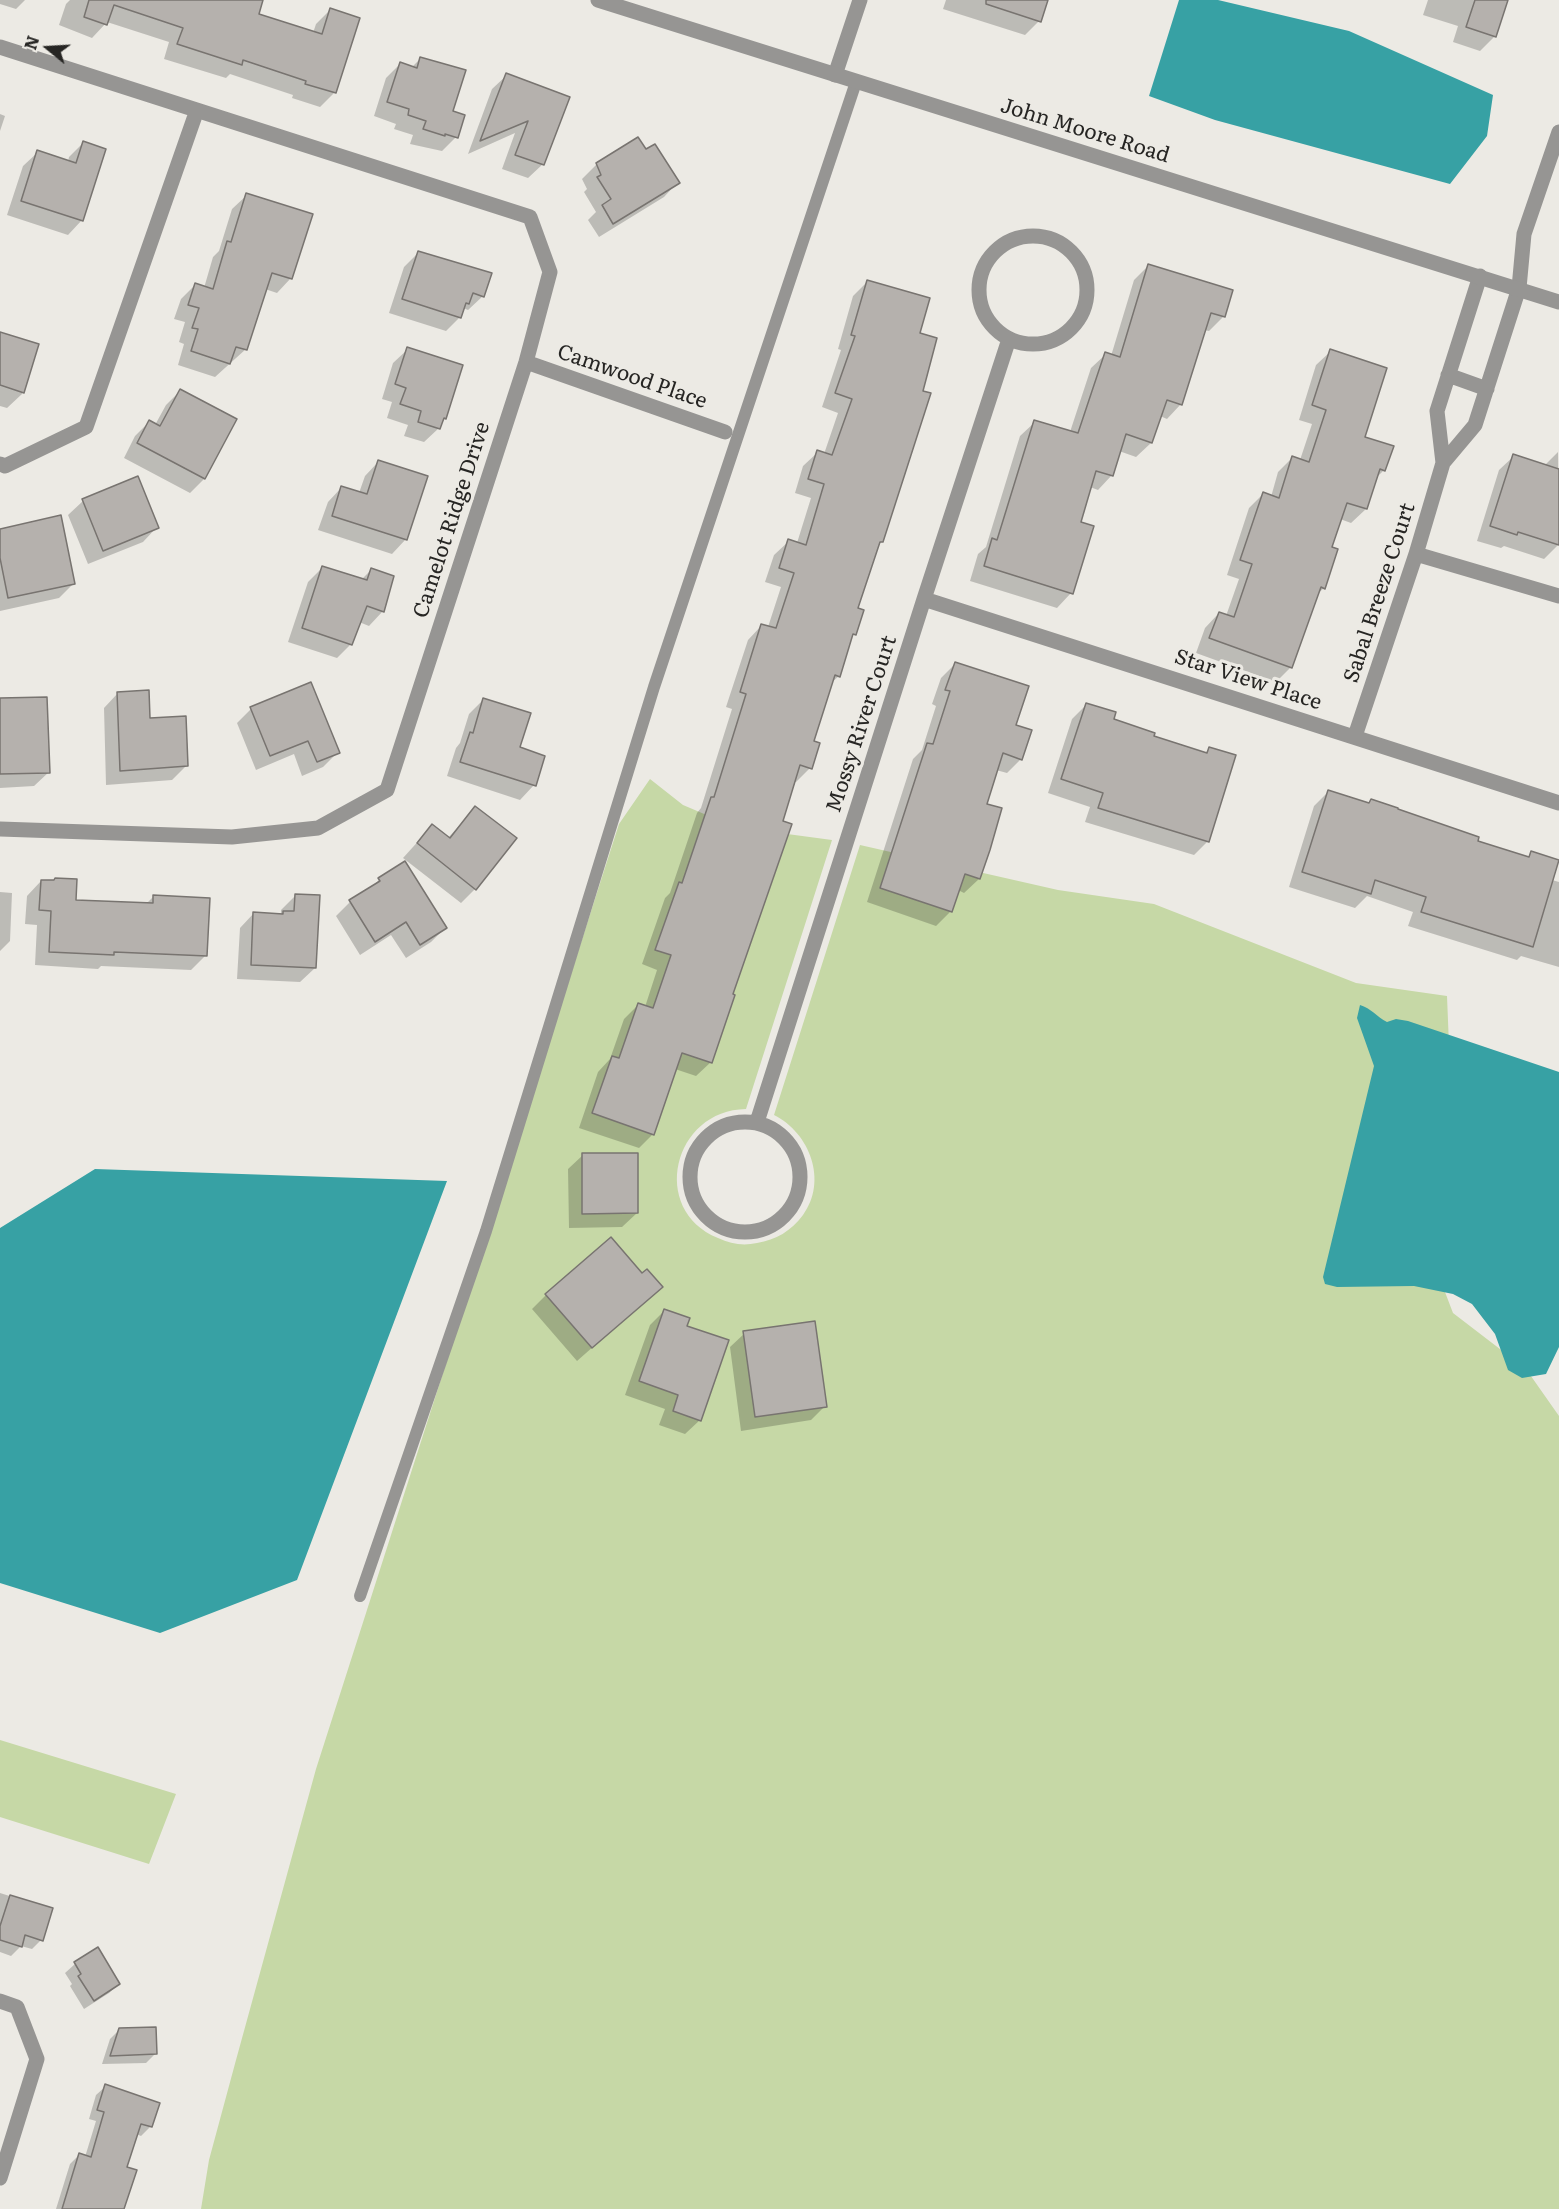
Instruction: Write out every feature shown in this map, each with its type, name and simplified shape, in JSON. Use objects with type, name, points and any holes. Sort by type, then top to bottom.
[{"type":"street","name":"John Moore Road","points":[[598,0],[1559,302]]},
{"type":"street","points":[[835,75],[860,0]]},
{"type":"street","name":"Camelot Ridge Drive","points":[[0,47],[530,217],[550,272],[526,362],[387,790],[318,828],[232,837],[0,829]]},
{"type":"street","points":[[0,464],[5,466],[86,427],[197,110]]},
{"type":"street","name":"Sabal Breeze Court","points":[[1443,463],[1475,425],[1519,288],[1524,234],[1559,132]]},
{"type":"street","points":[[1043,236],[1060,242],[1074,254],[1084,270],[1087,288],[1084,307],[1076,323],[1062,336],[1045,343],[1027,344],[1009,339],[995,329],[985,315],[979,299],[979,281],[985,265],[995,251],[1017,238],[1043,236]]},
{"type":"street","name":"Sabal Breeze Court","points":[[1355,736],[1416,554],[1443,463],[1437,411],[1480,276]]},
{"type":"street","name":"Mossy River Court","points":[[757,1122],[1009,339]]},
{"type":"street","name":"Camwood Place","points":[[526,362],[725,432]]},
{"type":"street","points":[[1448,375],[1487,389]]},
{"type":"street","points":[[1416,554],[1559,596]]},
{"type":"street","name":"Star View Place","points":[[924,599],[1559,802]]},
{"type":"street","points":[[738,1121],[757,1122],[773,1129],[787,1140],[796,1155],[801,1172],[799,1190],[793,1206],[781,1219],[766,1228],[748,1232],[731,1231],[715,1224],[701,1210],[692,1193],[690,1174],[694,1156],[704,1139],[719,1127],[738,1121]]},
{"type":"street","points":[[0,2001],[16,2007],[37,2059],[0,2178]]},
{"type":"lane","points":[[360,1596],[486,1231],[654,687],[856,82]]},
{"type":"green space","points":[[650,779],[683,805],[735,827],[832,840],[746,1109],[721,1114],[701,1126],[687,1143],[679,1163],[677,1185],[683,1206],[696,1224],[728,1242],[752,1244],[777,1237],[798,1221],[810,1202],[814,1188],[814,1173],[806,1146],[787,1123],[774,1115],[860,845],[1058,890],[1154,904],[1356,983],[1447,996],[1453,1145],[1427,1245],[1453,1313],[1526,1369],[1559,1416],[1559,2209],[201,2209],[209,2160],[316,1769],[619,824]]},
{"type":"green space","points":[[0,1740],[176,1794],[149,1864],[0,1817]]},
{"type":"water","points":[[1179,0],[1218,0],[1349,31],[1493,95],[1487,136],[1450,184],[1215,120],[1149,96]]},
{"type":"water","points":[[1360,1005],[1387,1022],[1396,1019],[1408,1021],[1559,1072],[1559,1347],[1546,1374],[1522,1378],[1508,1370],[1495,1334],[1472,1304],[1453,1294],[1414,1286],[1337,1287],[1325,1284],[1323,1277],[1374,1066],[1357,1018]]},
{"type":"water","points":[[95,1169],[447,1181],[297,1580],[160,1633],[0,1583],[0,1228]]},
{"type":"building","points":[[89,0],[263,0],[259,14],[322,34],[330,8],[360,18],[336,93],[305,84],[306,81],[243,60],[242,65],[177,44],[183,28],[114,5],[107,25],[84,17]]},
{"type":"building","points":[[986,0],[1048,0],[1041,22],[986,4]]},
{"type":"building","points":[[1475,0],[1508,0],[1496,37],[1466,27]]},
{"type":"building","points":[[420,57],[466,70],[453,111],[465,115],[458,138],[423,129],[426,121],[408,115],[409,109],[387,102],[400,62],[417,68]]},
{"type":"building","points":[[506,73],[570,97],[544,165],[515,155],[528,121],[480,141]]},
{"type":"building","points":[[638,137],[646,149],[655,144],[680,183],[613,224],[602,205],[611,199],[597,177],[601,175],[596,163]]},
{"type":"building","points":[[83,141],[106,149],[83,221],[21,201],[37,150],[76,163]]},
{"type":"building","points":[[246,193],[313,214],[292,279],[272,273],[247,350],[236,347],[230,364],[191,351],[198,329],[192,328],[199,308],[188,305],[195,283],[213,289],[227,241],[231,242]]},
{"type":"building","points":[[418,251],[492,273],[484,297],[473,293],[469,304],[466,303],[461,318],[402,299]]},
{"type":"building","points":[[1148,264],[1233,290],[1225,317],[1211,313],[1182,405],[1167,400],[1152,443],[1126,434],[1113,476],[1096,471],[1081,522],[1094,526],[1073,594],[984,566],[992,538],[997,540],[1034,420],[1078,433],[1105,352],[1120,357]]},
{"type":"building","points":[[867,280],[930,298],[920,333],[937,338],[923,391],[931,393],[883,542],[880,542],[858,608],[864,610],[856,635],[853,634],[840,677],[835,675],[814,741],[820,743],[812,769],[800,765],[783,821],[792,824],[733,994],[735,995],[712,1063],[682,1053],[654,1135],[592,1113],[612,1056],[619,1058],[638,1003],[653,1008],[671,955],[655,950],[679,882],[682,883],[711,797],[714,797],[746,694],[740,692],[761,624],[776,628],[794,573],[779,568],[788,539],[806,545],[824,484],[808,479],[817,450],[832,455],[852,399],[835,393],[855,336],[851,335]]},
{"type":"building","points":[[0,332],[39,344],[24,393],[0,385]]},
{"type":"building","points":[[407,347],[463,365],[446,419],[444,418],[440,429],[418,422],[421,411],[400,404],[406,388],[395,384]]},
{"type":"building","points":[[1330,349],[1387,368],[1365,437],[1394,446],[1385,471],[1380,469],[1367,509],[1347,503],[1332,547],[1338,549],[1325,589],[1321,587],[1292,668],[1209,638],[1219,612],[1234,617],[1252,564],[1240,560],[1263,492],[1279,498],[1292,456],[1309,462],[1326,410],[1312,405]]},
{"type":"building","points":[[180,389],[237,419],[205,479],[137,443],[149,420],[160,426]]},
{"type":"building","points":[[1513,454],[1559,469],[1559,545],[1490,526]]},
{"type":"building","points":[[378,460],[428,476],[407,540],[332,516],[341,486],[367,494]]},
{"type":"building","points":[[138,476],[159,528],[103,551],[82,499]]},
{"type":"building","points":[[61,515],[75,584],[8,598],[0,558],[0,529]]},
{"type":"building","points":[[322,566],[367,580],[371,568],[394,576],[384,612],[367,606],[352,645],[302,628]]},
{"type":"building","points":[[955,662],[1029,686],[1016,725],[1032,730],[1022,760],[1003,753],[987,804],[1002,808],[990,850],[980,879],[965,874],[952,912],[880,888],[927,743],[933,744],[950,691],[945,690]]},
{"type":"building","points":[[311,682],[340,753],[317,762],[308,741],[270,756],[250,707]]},
{"type":"building","points":[[149,690],[150,718],[186,716],[188,766],[120,771],[117,692]]},
{"type":"building","points":[[47,697],[50,773],[0,774],[0,698]]},
{"type":"building","points":[[483,698],[531,713],[520,747],[545,756],[536,786],[460,762],[470,732],[473,733]]},
{"type":"building","points":[[1086,703],[1116,712],[1114,719],[1155,733],[1154,736],[1207,753],[1209,747],[1236,755],[1209,842],[1098,808],[1103,793],[1061,779]]},
{"type":"building","points":[[1328,790],[1369,803],[1371,799],[1398,808],[1479,837],[1478,841],[1529,857],[1531,851],[1559,860],[1533,947],[1421,912],[1426,897],[1375,880],[1371,894],[1302,872]]},
{"type":"building","points":[[475,806],[517,838],[476,890],[417,843],[432,824],[450,838]]},
{"type":"building","points":[[405,861],[447,928],[420,945],[406,922],[375,942],[349,900],[380,881],[378,878]]},
{"type":"building","points":[[55,878],[77,879],[76,900],[153,903],[153,895],[210,898],[207,956],[49,952],[51,911],[39,910],[41,880],[54,880]]},
{"type":"building","points":[[295,894],[320,895],[316,968],[251,965],[253,912],[283,914],[283,911],[294,911]]},
{"type":"building","points":[[582,1153],[638,1153],[638,1213],[582,1214]]},
{"type":"building","points":[[611,1237],[642,1273],[647,1269],[663,1287],[592,1348],[545,1294]]},
{"type":"building","points":[[664,1309],[690,1318],[687,1326],[729,1340],[701,1421],[673,1411],[678,1395],[639,1381]]},
{"type":"building","points":[[815,1321],[827,1407],[755,1417],[743,1331]]},
{"type":"building","points":[[10,1895],[53,1908],[43,1941],[25,1935],[22,1947],[0,1940],[0,1926]]},
{"type":"building","points":[[98,1947],[120,1984],[94,2001],[78,1976],[81,1974],[74,1962]]},
{"type":"building","points":[[156,2027],[157,2054],[110,2056],[119,2028]]},
{"type":"building","points":[[105,2084],[160,2103],[152,2127],[141,2124],[127,2167],[137,2170],[124,2209],[62,2209],[79,2153],[91,2157],[104,2112],[97,2110]]}]
